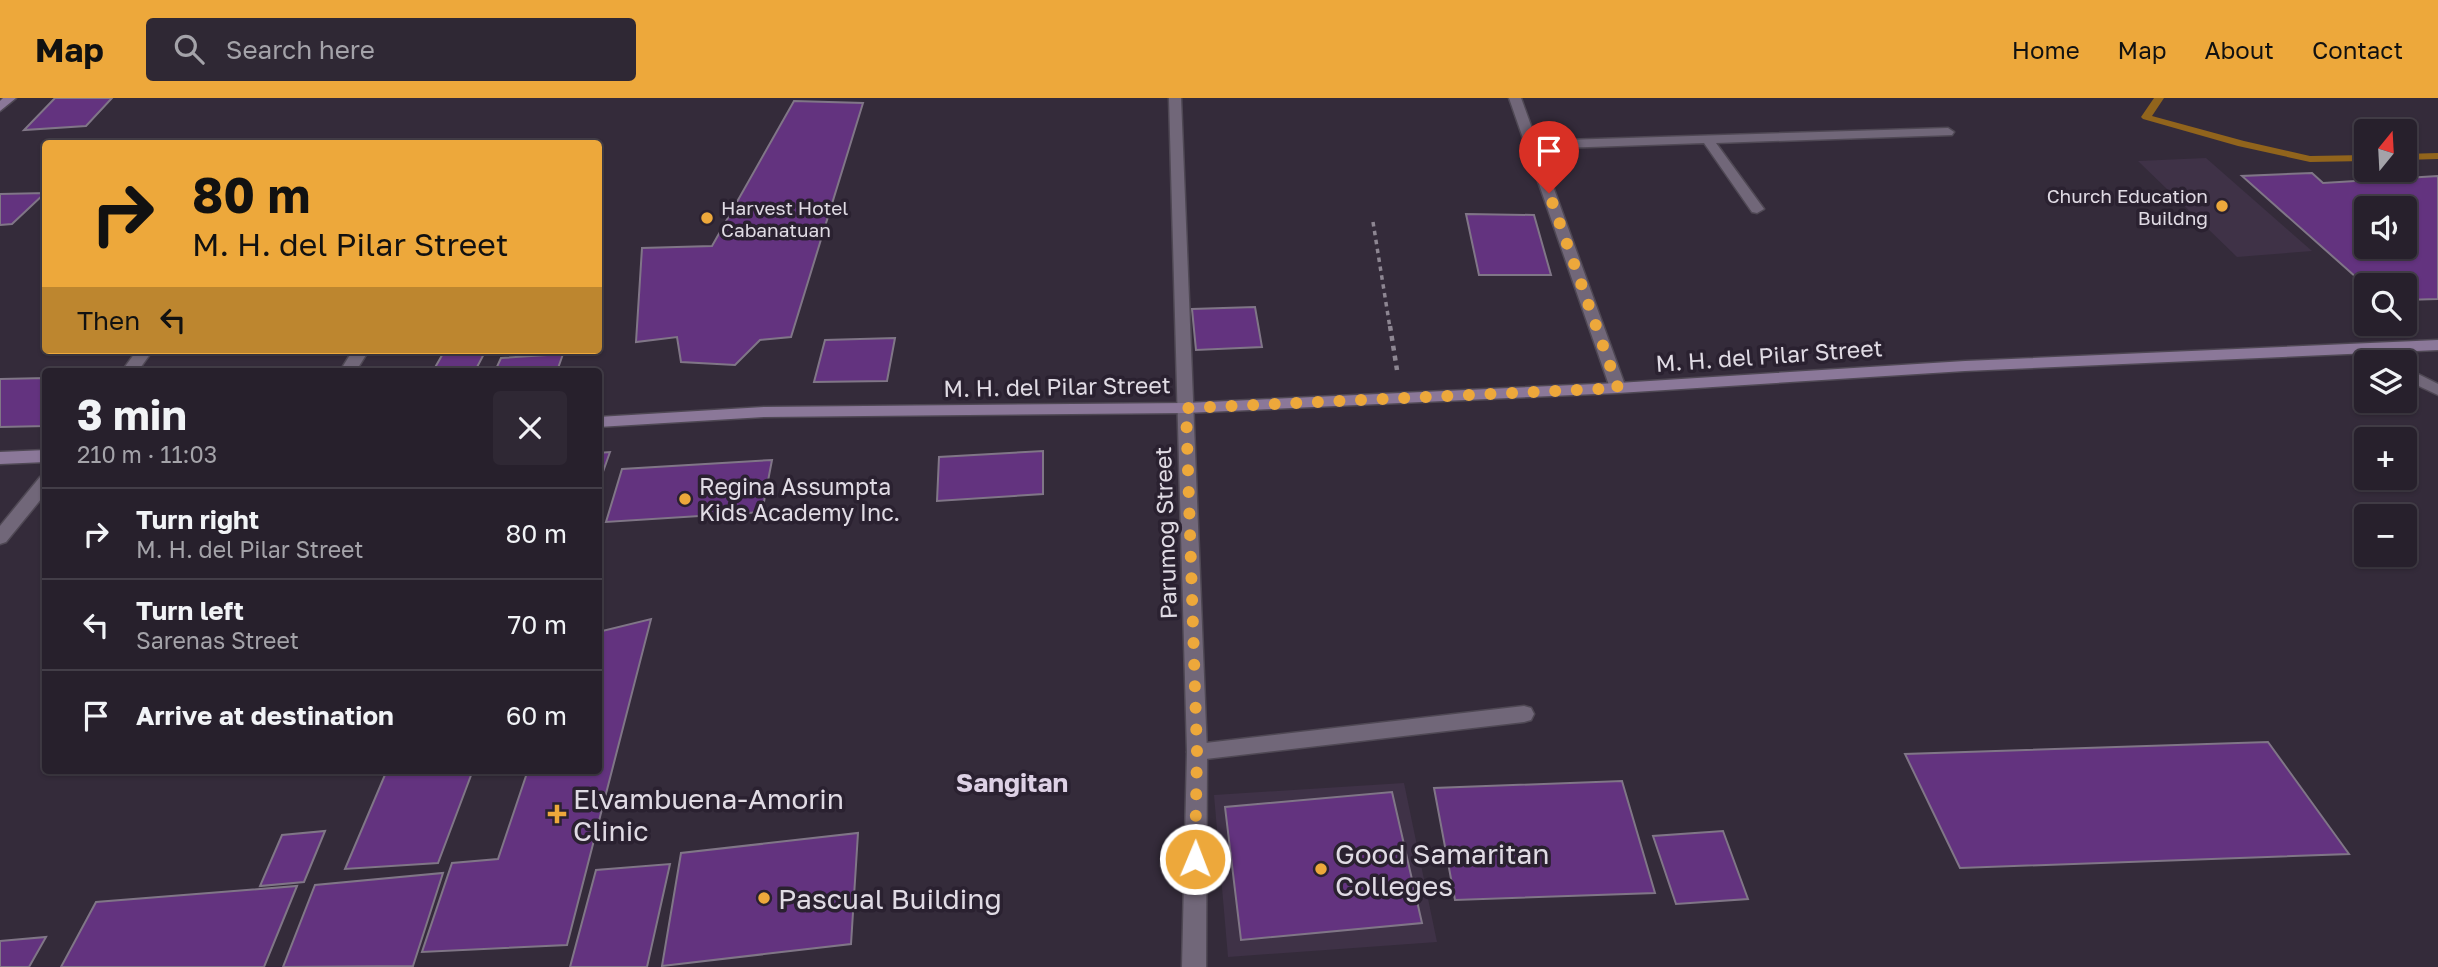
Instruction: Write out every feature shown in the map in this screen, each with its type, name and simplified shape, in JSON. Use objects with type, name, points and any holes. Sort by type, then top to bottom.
[{"type":"main road","points":[[0,107],[10,98]]},
{"type":"main road","name":"M. H. del Pilar Street","points":[[602,422],[764,412],[1186,408],[1618,388],[1965,366],[2438,345]]},
{"type":"main road","points":[[0,458],[42,456]]},
{"type":"street","name":"Parumog Street","points":[[1175,98],[1197,752],[1194,967]]},
{"type":"street","points":[[1515,98],[1618,388]]},
{"type":"street","points":[[1532,145],[1948,132]]},
{"type":"street","points":[[1708,140],[1757,209]]},
{"type":"street","points":[[2417,379],[2438,390]]},
{"type":"street","points":[[0,538],[42,486]]},
{"type":"street","points":[[1197,752],[1524,714]]},
{"type":"path","points":[[1373,222],[1401,398]]},
{"type":"shaded area","name":"Church Education Buildng","points":[[2206,158],[2312,251],[2237,257],[2138,161]]},
{"type":"shaded area","name":"Good Samaritan Colleges","points":[[1404,783],[1437,942],[1228,957],[1214,795]]},
{"type":"building","points":[[55,98],[112,98],[86,126],[24,130]]},
{"type":"building","points":[[794,101],[863,103],[791,337],[760,340],[735,365],[681,362],[677,337],[636,342],[642,248],[712,246]]},
{"type":"building","points":[[2312,173],[2323,183],[2417,182],[2417,177],[2438,176],[2438,299],[2417,300],[2417,273],[2354,273],[2354,275],[2242,176]]},
{"type":"building","points":[[42,193],[42,196],[12,224],[0,225],[0,194]]},
{"type":"building","points":[[1466,214],[1534,215],[1551,275],[1479,275]]},
{"type":"building","points":[[1255,307],[1262,347],[1196,350],[1192,309]]},
{"type":"building","points":[[895,338],[887,381],[814,382],[825,340]]},
{"type":"building","points":[[443,354],[484,354],[477,368],[435,368]]},
{"type":"building","points":[[563,354],[558,368],[496,368],[501,358]]},
{"type":"building","points":[[42,378],[42,426],[0,427],[0,379]]},
{"type":"building","points":[[1043,451],[1043,494],[937,501],[939,457]]},
{"type":"building","points":[[610,452],[602,475],[602,453]]},
{"type":"building","points":[[772,460],[762,512],[606,522],[622,469]]},
{"type":"building","name":"Elvambuena-Amorin Clinic","points":[[651,619],[567,945],[422,952],[452,863],[498,859],[527,774],[602,774],[602,631]]},
{"type":"building","points":[[2268,742],[2349,854],[1960,868],[1905,754]]},
{"type":"building","points":[[385,774],[471,774],[438,863],[345,869]]},
{"type":"building","points":[[1622,781],[1655,893],[1455,900],[1434,788]]},
{"type":"building","name":"Good Samaritan Colleges","points":[[1392,792],[1422,923],[1241,940],[1225,807]]},
{"type":"building","points":[[325,831],[304,882],[260,886],[282,835]]},
{"type":"building","points":[[1723,831],[1748,899],[1676,904],[1653,836]]},
{"type":"building","name":"Pascual Building","points":[[858,833],[851,944],[662,966],[681,853]]},
{"type":"building","points":[[670,864],[647,967],[570,967],[596,870]]},
{"type":"building","points":[[443,873],[413,966],[283,967],[315,885]]},
{"type":"building","points":[[297,886],[264,967],[61,967],[96,902]]},
{"type":"building","points":[[46,937],[29,967],[0,967],[0,941]]},
{"type":"waterway","points":[[2159,98],[2146,117],[2242,144],[2310,159],[2354,158]]},
{"type":"waterway","points":[[2417,157],[2438,156]]},
{"type":"place","name":"Church Education Buildng","points":[[2222,206]]},
{"type":"place","name":"Harvest Hotel Cabanatuan","points":[[707,218]]},
{"type":"place","name":"Regina Assumpta Kids Academy Inc.","points":[[685,499]]},
{"type":"place","name":"Elvambuena-Amorin Clinic","points":[[557,814]]},
{"type":"place","name":"Good Samaritan Colleges","points":[[1321,869]]},
{"type":"place","name":"Pascual Building","points":[[764,898]]},
{"type":"district","name":"Sangitan","points":[[1012,782]]},
{"type":"route","points":[[1195,859],[1197,752],[1186,408],[1618,388],[1549,193]]}]
